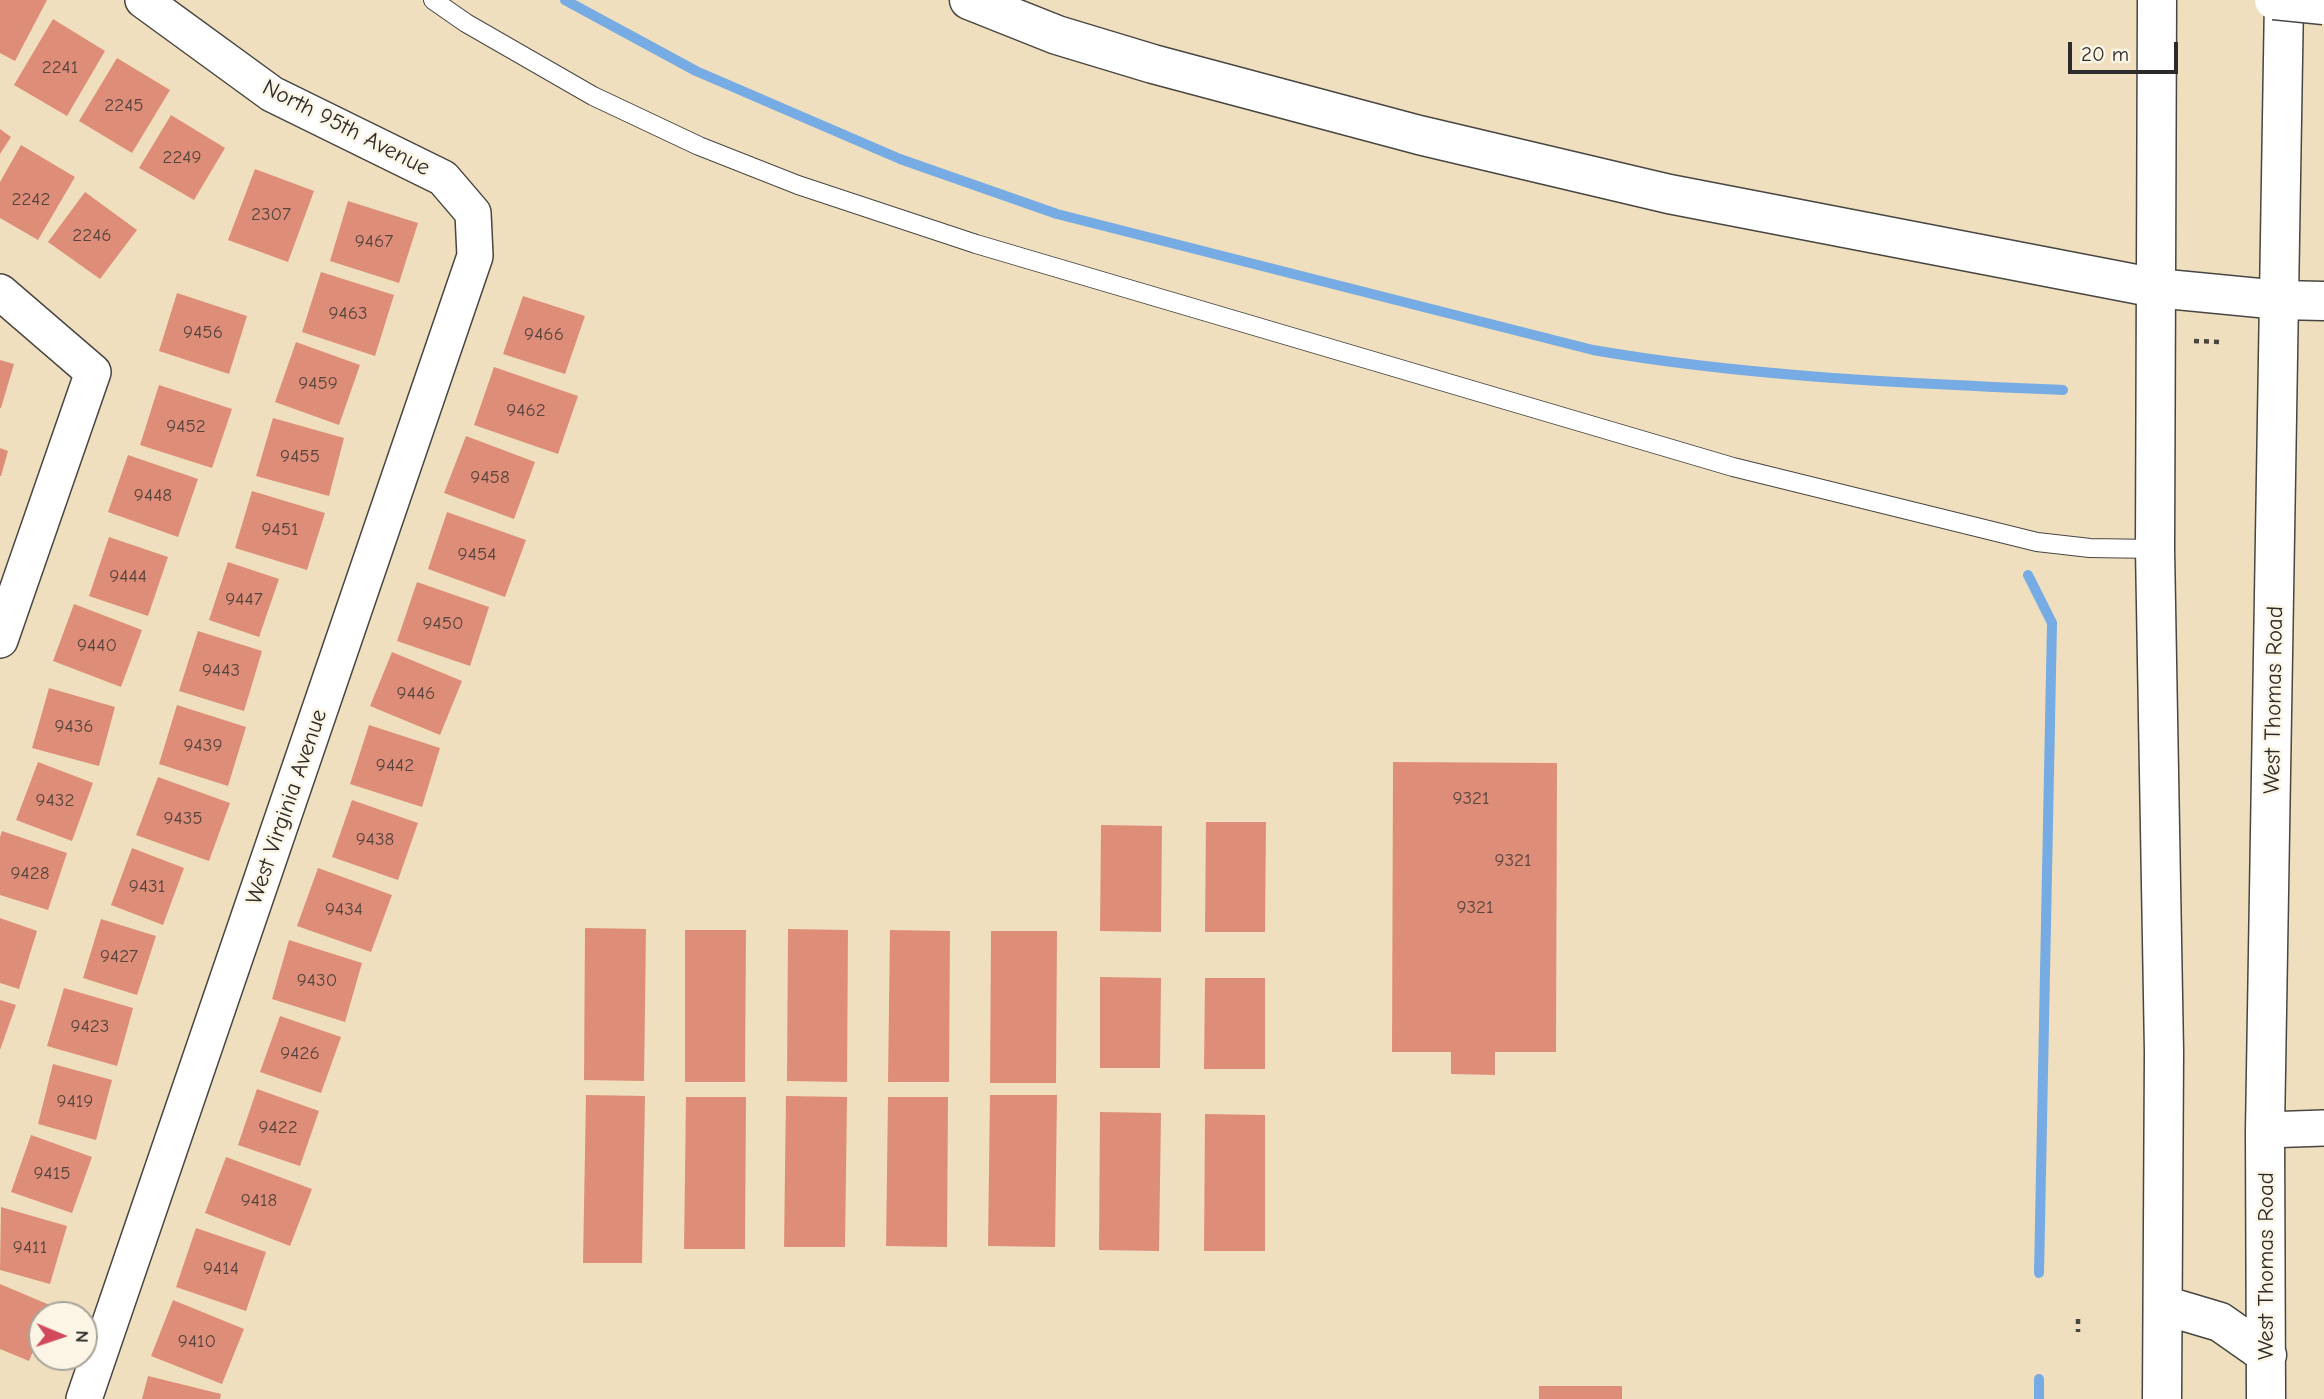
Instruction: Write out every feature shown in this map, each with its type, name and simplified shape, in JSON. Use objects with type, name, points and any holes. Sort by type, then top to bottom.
[{"type":"main road","points":[[969,0],[1057,35],[1153,64],[1419,135],[1670,194],[2157,288],[2280,300],[2324,301]]},
{"type":"main road","points":[[2157,0],[2155,549],[2164,1052],[2162,1399]]},
{"type":"main road","points":[[2274,0],[2324,5]]},
{"type":"main road","name":"West Thomas Road","points":[[2266,1399],[2265,1130],[2284,0]]},
{"type":"main road","points":[[2163,1306],[2220,1322],[2267,1355]]},
{"type":"street","name":"North 95th Avenue","points":[[143,0],[272,94],[443,178],[473,213]]},
{"type":"street","name":"West Virginia Avenue","points":[[84,1399],[475,257],[473,213]]},
{"type":"street","points":[[0,292],[93,372],[0,640]]},
{"type":"street","points":[[2265,1130],[2324,1128]]},
{"type":"lane","points":[[433,0],[466,23],[593,96],[699,146],[798,185],[976,244],[1733,467],[2037,542],[2090,548],[2155,549]]},
{"type":"path","points":[[2185,340],[2222,342]]},
{"type":"path","points":[[2078,1319],[2078,1332]]},
{"type":"building","points":[[0,0],[47,0],[15,61],[0,53]]},
{"type":"building","points":[[53,19],[105,51],[67,116],[14,85]]},
{"type":"building","points":[[117,58],[170,90],[132,153],[79,121]]},
{"type":"building","points":[[171,115],[225,148],[194,200],[139,168]]},
{"type":"building","points":[[0,129],[11,137],[0,154]]},
{"type":"building","points":[[21,145],[75,177],[38,240],[0,218],[0,182]]},
{"type":"building","points":[[255,169],[314,191],[288,262],[228,240]]},
{"type":"building","points":[[85,192],[137,230],[100,279],[48,242]]},
{"type":"building","points":[[348,201],[418,223],[399,283],[330,261]]},
{"type":"building","points":[[321,272],[394,295],[375,356],[302,332]]},
{"type":"building","points":[[177,293],[247,316],[229,374],[159,351]]},
{"type":"building","points":[[523,296],[585,316],[565,374],[503,354]]},
{"type":"building","points":[[296,342],[360,365],[339,425],[275,402]]},
{"type":"building","points":[[0,360],[14,364],[1,408],[0,408]]},
{"type":"building","points":[[494,367],[578,396],[558,454],[474,425]]},
{"type":"building","points":[[159,385],[232,409],[212,468],[140,445]]},
{"type":"building","points":[[273,418],[344,438],[329,496],[256,476]]},
{"type":"building","points":[[466,436],[535,462],[514,519],[444,493]]},
{"type":"building","points":[[0,448],[8,451],[1,476],[0,476]]},
{"type":"building","points":[[128,455],[198,479],[178,537],[108,512]]},
{"type":"building","points":[[252,491],[325,513],[307,570],[235,548]]},
{"type":"building","points":[[447,512],[526,540],[505,597],[428,569]]},
{"type":"building","points":[[109,537],[168,557],[148,616],[89,596]]},
{"type":"building","points":[[228,562],[279,579],[259,637],[209,620]]},
{"type":"building","points":[[417,582],[489,607],[470,666],[397,641]]},
{"type":"building","points":[[74,604],[142,630],[121,687],[53,661]]},
{"type":"building","points":[[198,631],[262,651],[244,711],[179,691]]},
{"type":"building","points":[[392,652],[462,681],[440,735],[370,706]]},
{"type":"building","points":[[49,688],[115,707],[99,766],[32,748]]},
{"type":"building","points":[[177,705],[246,727],[228,786],[159,764]]},
{"type":"building","points":[[369,725],[440,748],[422,807],[350,784]]},
{"type":"building","points":[[38,762],[93,783],[72,841],[16,820]]},
{"type":"building","points":[[1393,762],[1557,763],[1556,1052],[1495,1052],[1495,1075],[1451,1074],[1451,1052],[1392,1052]]},
{"type":"building","points":[[158,777],[230,803],[209,861],[136,835]]},
{"type":"building","points":[[352,800],[418,823],[398,880],[332,857]]},
{"type":"building","points":[[1206,822],[1266,822],[1265,932],[1205,932]]},
{"type":"building","points":[[1101,825],[1162,826],[1161,932],[1100,931]]},
{"type":"building","points":[[2,831],[67,853],[48,910],[0,895]]},
{"type":"building","points":[[132,848],[184,868],[163,925],[111,905]]},
{"type":"building","points":[[318,868],[392,895],[371,952],[297,926]]},
{"type":"building","points":[[0,918],[37,931],[19,989],[0,983]]},
{"type":"building","points":[[101,919],[156,936],[137,995],[83,978]]},
{"type":"building","points":[[585,928],[646,929],[644,1081],[584,1080]]},
{"type":"building","points":[[788,929],[848,930],[847,1082],[787,1081]]},
{"type":"building","points":[[685,930],[746,930],[745,1082],[685,1082]]},
{"type":"building","points":[[890,930],[950,931],[949,1082],[888,1082]]},
{"type":"building","points":[[991,931],[1057,931],[1056,1083],[990,1083]]},
{"type":"building","points":[[289,940],[362,963],[345,1022],[272,999]]},
{"type":"building","points":[[1100,977],[1161,978],[1160,1068],[1100,1068]]},
{"type":"building","points":[[1205,978],[1265,978],[1265,1069],[1204,1069]]},
{"type":"building","points":[[64,988],[133,1008],[117,1066],[47,1046]]},
{"type":"building","points":[[0,1000],[16,1005],[0,1050]]},
{"type":"building","points":[[280,1016],[341,1037],[321,1093],[260,1072]]},
{"type":"building","points":[[53,1064],[112,1080],[96,1140],[38,1124]]},
{"type":"building","points":[[257,1089],[319,1111],[300,1166],[238,1145]]},
{"type":"building","points":[[586,1095],[645,1096],[642,1263],[583,1263]]},
{"type":"building","points":[[990,1095],[1057,1095],[1055,1247],[988,1246]]},
{"type":"building","points":[[786,1096],[847,1097],[845,1247],[784,1247]]},
{"type":"building","points":[[686,1097],[746,1097],[745,1249],[684,1249]]},
{"type":"building","points":[[888,1097],[948,1097],[947,1247],[886,1246]]},
{"type":"building","points":[[1100,1112],[1161,1113],[1159,1251],[1099,1250]]},
{"type":"building","points":[[1205,1114],[1265,1115],[1265,1251],[1204,1251]]},
{"type":"building","points":[[31,1135],[92,1157],[72,1213],[11,1192]]},
{"type":"building","points":[[226,1157],[312,1189],[290,1246],[205,1213]]},
{"type":"building","points":[[1,1207],[67,1226],[50,1284],[0,1270]]},
{"type":"building","points":[[196,1228],[266,1252],[246,1311],[176,1287]]},
{"type":"building","points":[[0,1284],[40,1301],[28,1301],[28,1361],[0,1349]]},
{"type":"building","points":[[173,1300],[244,1329],[222,1384],[151,1356]]},
{"type":"building","points":[[148,1376],[221,1394],[220,1399],[142,1399]]},
{"type":"building","points":[[1539,1386],[1622,1386],[1622,1399],[1539,1399]]},
{"type":"waterway","points":[[565,0],[696,71],[900,159],[1057,214],[1593,350],[1769,373],[2063,390]]},
{"type":"waterway","points":[[2028,575],[2052,623],[2039,1273]]},
{"type":"waterway","points":[[2039,1379],[2039,1399]]}]
